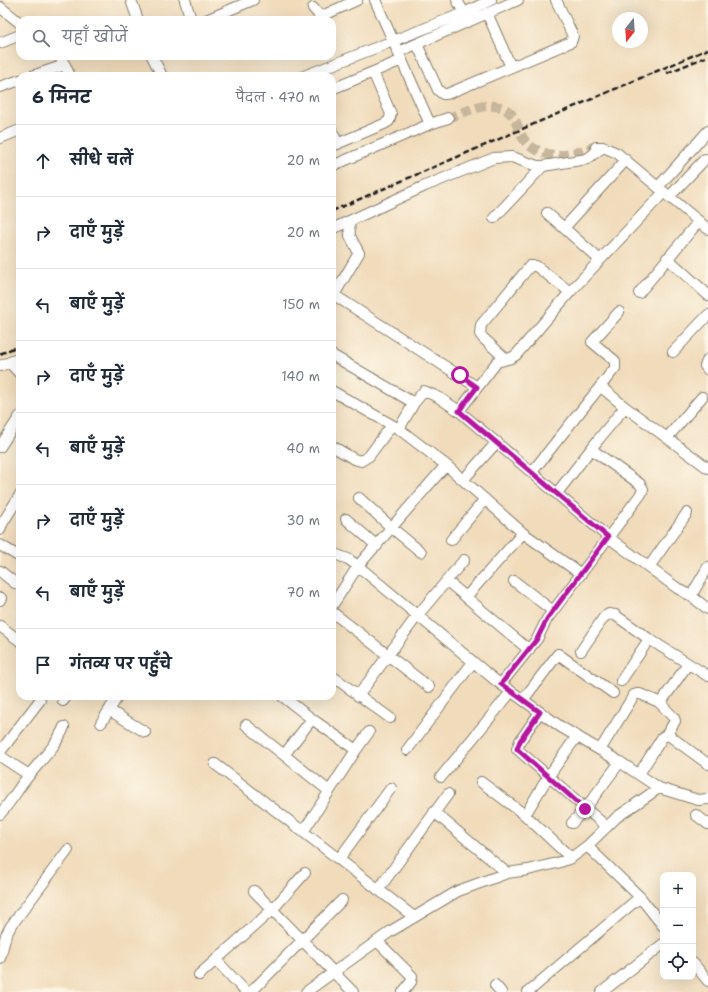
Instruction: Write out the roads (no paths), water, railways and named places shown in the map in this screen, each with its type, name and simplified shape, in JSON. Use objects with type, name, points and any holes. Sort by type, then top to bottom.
[{"type":"street","points":[[131,0],[137,16]]},
{"type":"street","points":[[184,0],[190,16]]},
{"type":"street","points":[[215,16],[253,0]]},
{"type":"street","points":[[313,8],[319,15],[322,16],[357,0]]},
{"type":"street","points":[[375,0],[430,124]]},
{"type":"street","points":[[457,0],[464,13]]},
{"type":"street","points":[[314,72],[464,13],[491,0]]},
{"type":"street","points":[[336,87],[373,72],[417,44],[518,0]]},
{"type":"street","points":[[417,44],[438,90],[443,94],[447,94],[571,42],[573,36],[556,0]]},
{"type":"street","points":[[0,7],[16,20]]},
{"type":"street","points":[[487,13],[511,67]]},
{"type":"street","points":[[0,43],[16,37]]},
{"type":"street","points":[[62,60],[68,72]]},
{"type":"street","points":[[154,60],[160,72]]},
{"type":"street","points":[[44,72],[65,65]]},
{"type":"street","points":[[336,145],[389,121],[391,114],[373,72]]},
{"type":"street","points":[[0,87],[16,81]]},
{"type":"street","points":[[336,164],[430,124],[448,118]]},
{"type":"street","points":[[459,411],[497,362],[516,355],[570,292],[664,192],[693,148],[708,131]]},
{"type":"street","points":[[0,138],[16,132]]},
{"type":"street","points":[[336,227],[424,186],[494,158],[512,157],[537,166],[542,166],[587,159],[598,147],[617,153],[708,229]]},
{"type":"street","points":[[664,192],[707,160],[693,148]]},
{"type":"street","points":[[564,228],[626,160]]},
{"type":"street","points":[[494,218],[542,166]]},
{"type":"street","points":[[547,213],[600,260]]},
{"type":"street","points":[[336,292],[359,253],[350,236],[349,221]]},
{"type":"street","points":[[639,293],[698,221]]},
{"type":"street","points":[[667,258],[708,295]]},
{"type":"street","points":[[506,359],[482,338],[480,334],[481,325],[530,266],[536,266],[570,292]]},
{"type":"street","points":[[336,296],[477,387]]},
{"type":"street","points":[[532,472],[601,388],[615,368],[615,360],[592,342],[619,312]]},
{"type":"street","points":[[673,352],[708,314]]},
{"type":"street","points":[[336,357],[414,404]]},
{"type":"street","points":[[708,359],[705,366],[708,370]]},
{"type":"street","points":[[5,365],[16,360]]},
{"type":"street","points":[[5,365],[16,372]]},
{"type":"street","points":[[601,388],[666,438],[707,466]]},
{"type":"street","points":[[336,448],[354,459],[361,461],[369,456],[396,427],[424,391],[438,397],[459,411],[497,442],[608,537],[708,609]]},
{"type":"street","points":[[336,393],[396,427],[446,465],[524,533],[581,574]]},
{"type":"street","points":[[666,438],[702,397]]},
{"type":"street","points":[[557,493],[591,448],[625,407]]},
{"type":"street","points":[[0,447],[16,422]]},
{"type":"street","points":[[463,480],[497,442]]},
{"type":"street","points":[[501,684],[529,650],[537,639],[547,619],[642,494],[643,489],[640,484],[591,448]]},
{"type":"street","points":[[336,600],[358,566],[446,465]]},
{"type":"street","points":[[359,498],[421,552]]},
{"type":"street","points":[[451,540],[485,499]]},
{"type":"street","points":[[0,530],[16,501]]},
{"type":"street","points":[[649,567],[687,513]]},
{"type":"street","points":[[346,519],[377,546]]},
{"type":"street","points":[[466,597],[524,533]]},
{"type":"street","points":[[0,545],[16,555]]},
{"type":"street","points":[[336,556],[358,566],[473,662],[511,692],[540,712],[659,788],[698,800],[708,799]]},
{"type":"street","points":[[358,696],[417,616],[464,560]]},
{"type":"street","points":[[691,596],[708,567]]},
{"type":"street","points":[[0,571],[16,584]]},
{"type":"street","points":[[447,581],[529,650]]},
{"type":"street","points":[[514,581],[553,611]]},
{"type":"street","points":[[581,651],[604,618],[610,614],[615,615],[649,639],[708,676]]},
{"type":"street","points":[[336,615],[429,686]]},
{"type":"street","points":[[0,626],[16,638]]},
{"type":"street","points":[[621,681],[649,639]]},
{"type":"street","points":[[523,700],[558,654],[613,693]]},
{"type":"street","points":[[407,750],[473,662]]},
{"type":"street","points":[[659,702],[664,699],[688,664]]},
{"type":"street","points":[[336,679],[390,718]]},
{"type":"street","points":[[441,777],[511,692]]},
{"type":"street","points":[[600,750],[634,695],[640,694],[659,702],[674,718],[674,721],[667,734],[662,738],[639,774]]},
{"type":"street","points":[[0,752],[40,700]]},
{"type":"street","points":[[101,723],[115,700]]},
{"type":"street","points":[[287,700],[356,750]]},
{"type":"street","points":[[109,710],[145,732]]},
{"type":"street","points":[[540,712],[520,741],[517,749],[607,827]]},
{"type":"street","points":[[284,755],[312,719]]},
{"type":"street","points":[[246,725],[330,791]]},
{"type":"street","points":[[0,814],[61,736],[64,727]]},
{"type":"street","points":[[303,832],[369,732]]},
{"type":"street","points":[[667,734],[708,764]]},
{"type":"street","points":[[525,814],[548,777],[577,736]]},
{"type":"street","points":[[0,756],[29,775]]},
{"type":"street","points":[[572,823],[585,809],[620,762]]},
{"type":"street","points":[[215,764],[414,917]]},
{"type":"street","points":[[481,782],[525,814],[571,858]]},
{"type":"street","points":[[339,859],[391,788]]},
{"type":"street","points":[[306,992],[377,941],[458,891],[507,873],[557,864],[571,858],[587,846],[617,817],[659,788]]},
{"type":"street","points":[[378,890],[448,794]]},
{"type":"street","points":[[434,812],[507,873]]},
{"type":"street","points":[[696,815],[708,824]]},
{"type":"street","points":[[587,846],[640,897],[660,922]]},
{"type":"street","points":[[0,958],[6,935],[11,926],[68,850]]},
{"type":"street","points":[[199,975],[272,910],[305,873]]},
{"type":"street","points":[[254,891],[353,992]]},
{"type":"street","points":[[528,992],[640,897]]},
{"type":"street","points":[[251,992],[342,900]]},
{"type":"street","points":[[377,941],[412,976],[411,982],[402,992]]},
{"type":"street","points":[[602,992],[660,946]]},
{"type":"street","points":[[216,960],[246,992]]},
{"type":"street","points":[[696,967],[708,981]]},
{"type":"tunnel","points":[[448,118],[483,106],[495,106],[508,111],[512,115],[525,141],[532,148],[552,155],[565,155],[594,147]]},
{"type":"railway","points":[[336,209],[708,49]]},
{"type":"railway","points":[[667,73],[708,56]]},
{"type":"railway","points":[[0,354],[16,347]]}]
